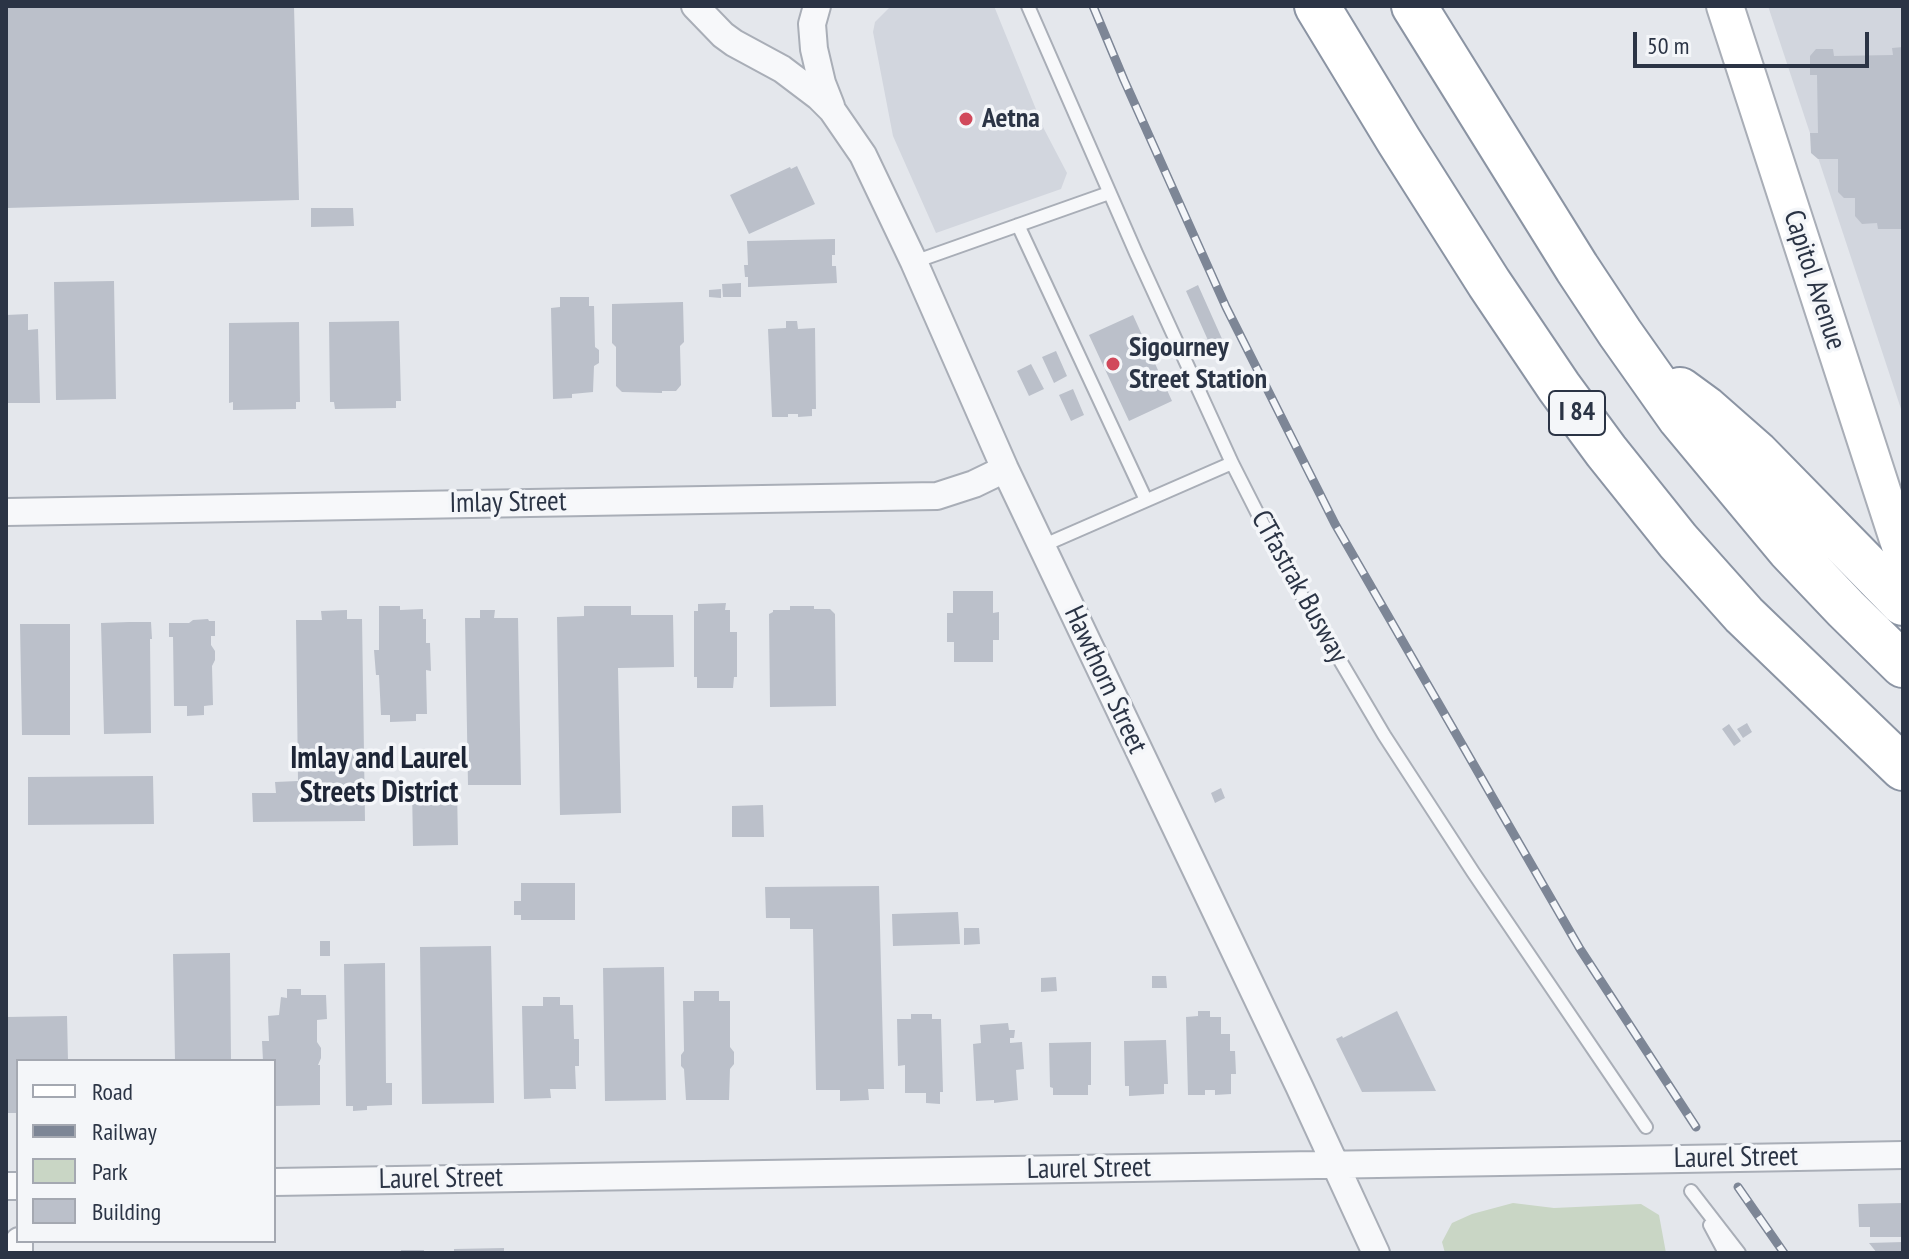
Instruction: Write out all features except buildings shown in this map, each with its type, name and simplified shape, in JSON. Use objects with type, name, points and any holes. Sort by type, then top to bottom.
[{"type":"highway","name":"I 84","points":[[1317,6],[1489,283],[1541,362],[1613,461],[1670,532],[1744,615],[1903,768]]},
{"type":"highway","points":[[1414,6],[1577,268],[1680,418],[1762,519],[1903,665]]},
{"type":"highway","points":[[1641,364],[1706,409],[1756,453],[1903,603]]},
{"type":"main road","name":"Capitol Avenue","points":[[1725,6],[1903,555]]},
{"type":"street","name":"Hawthorn Street","points":[[695,6],[734,43],[801,82],[832,110],[863,155],[1005,469],[1376,1253]]},
{"type":"street","name":"Hawthorn Street","points":[[817,6],[812,24],[813,42],[832,110]]},
{"type":"street","name":"Imlay Street","points":[[6,512],[937,496],[974,484],[1005,469]]},
{"type":"street","name":"Laurel Street","points":[[276,1182],[1903,1155]]},
{"type":"lane","name":"CTfastrak Busway","points":[[1028,6],[1232,463],[1302,596],[1384,735],[1646,1127]]},
{"type":"lane","points":[[914,262],[1109,193]]},
{"type":"lane","points":[[1018,225],[1146,500]]},
{"type":"lane","points":[[1042,546],[1232,463]]},
{"type":"lane","points":[[1725,1253],[1691,1191],[1739,1253]]},
{"type":"shaded area","name":"Aetna","points":[[891,6],[994,6],[1044,129],[1067,173],[1061,189],[936,233],[893,136],[873,32],[875,22]]},
{"type":"shaded area","points":[[1768,6],[1903,6],[1903,415]]},
{"type":"green space","points":[[1513,1203],[1554,1208],[1641,1204],[1659,1215],[1666,1253],[1445,1253],[1442,1242],[1452,1223]]},
{"type":"railway","points":[[1093,6],[1226,307],[1335,524],[1580,949],[1696,1127]]},
{"type":"railway","points":[[1738,1187],[1784,1253]]},
{"type":"place","name":"Aetna","points":[[966,119]]},
{"type":"place","name":"Sigourney Street Station","points":[[1113,364]]},
{"type":"district","name":"Imlay and Laurel Streets District","points":[[379,776]]}]
